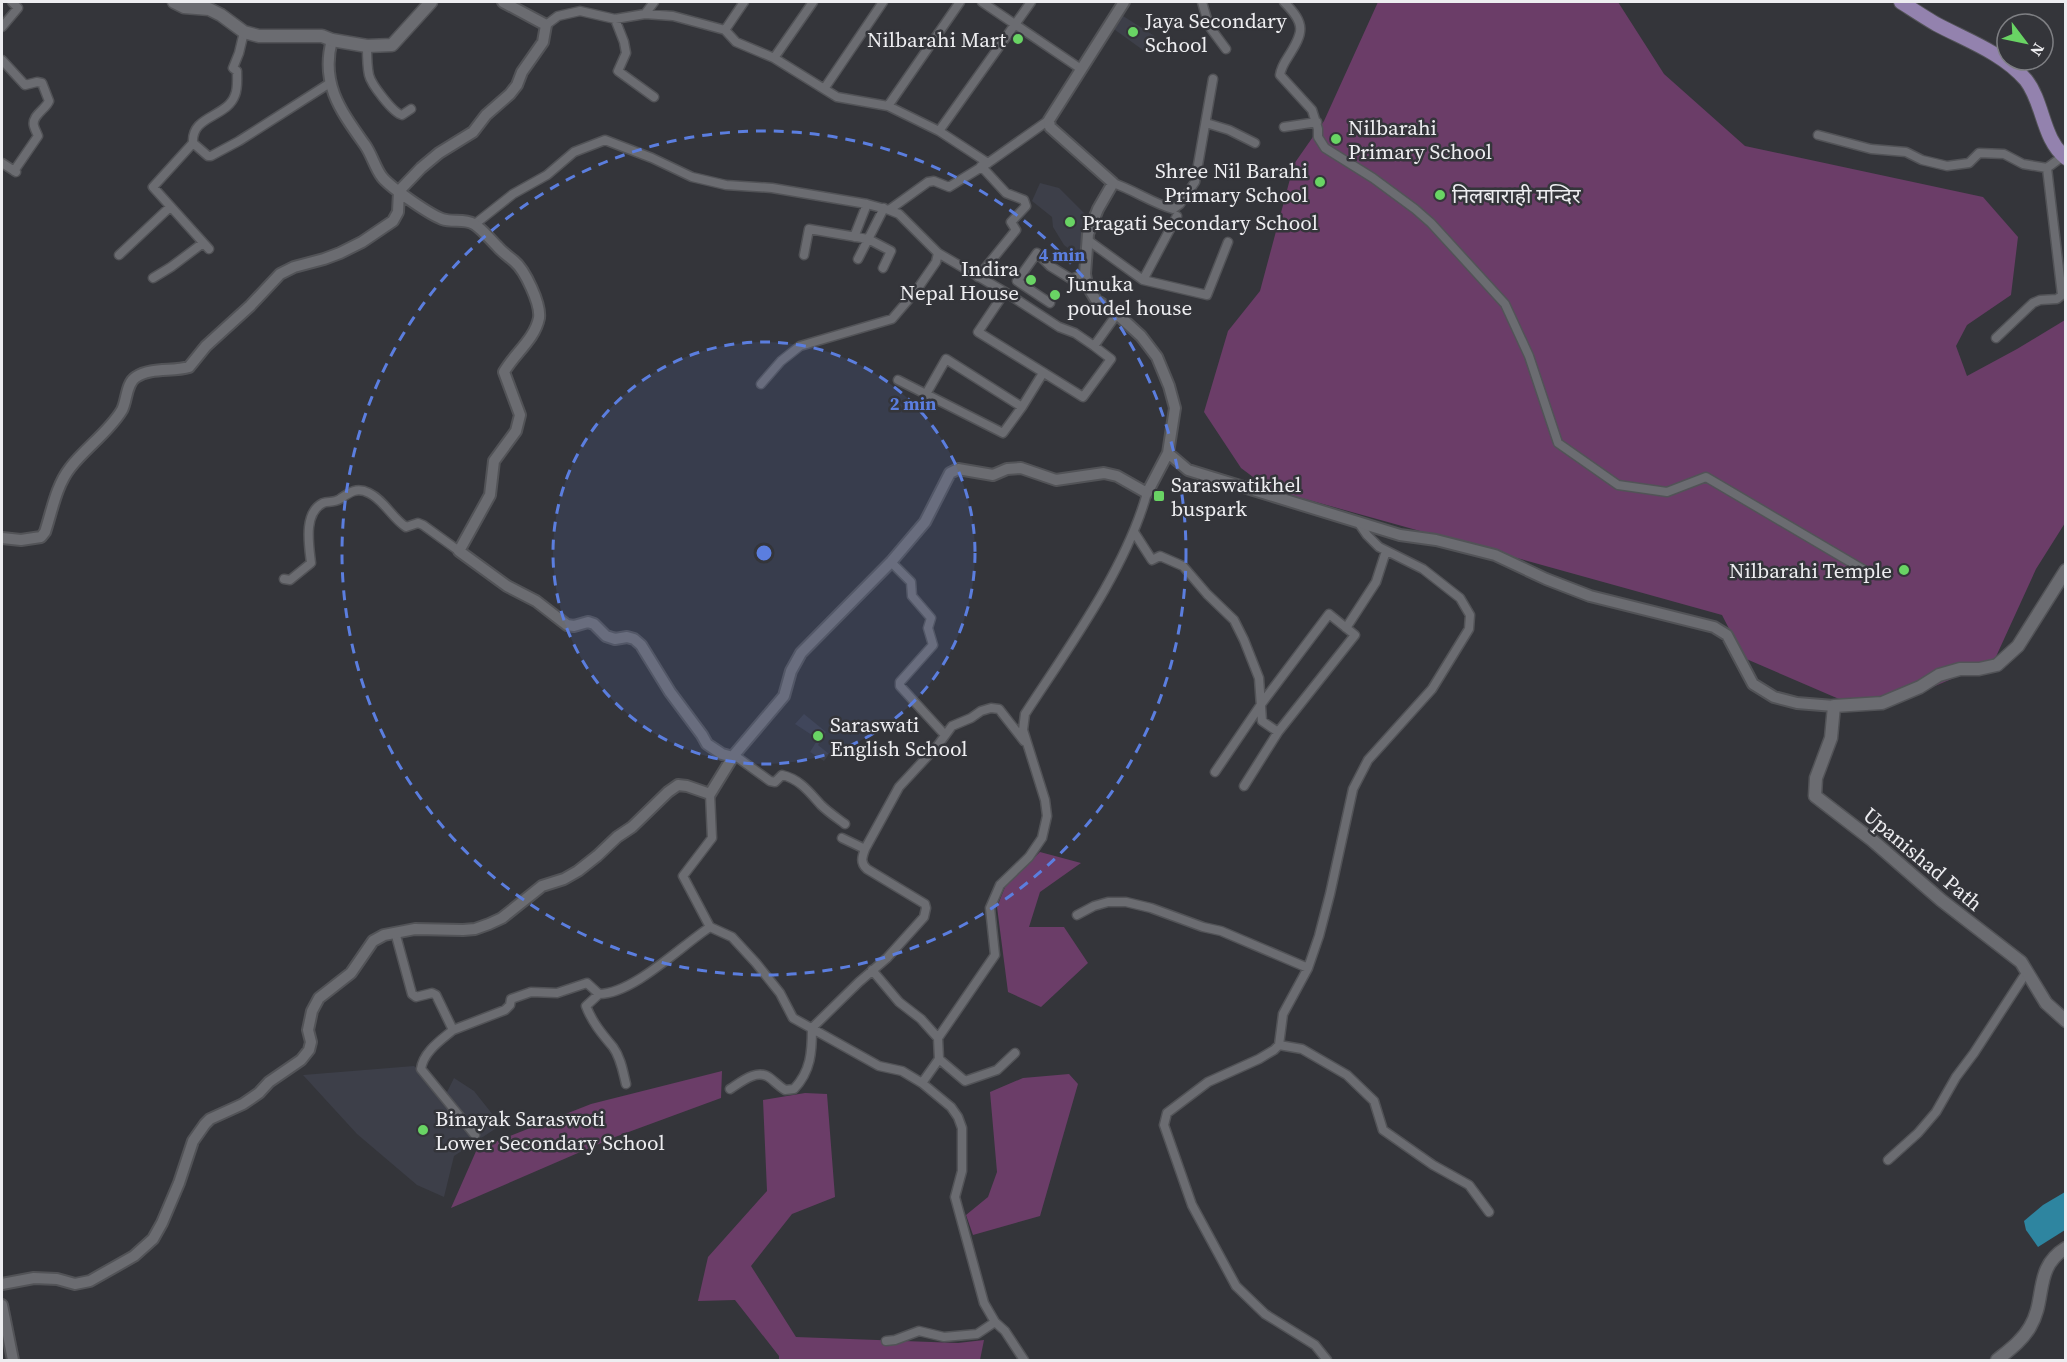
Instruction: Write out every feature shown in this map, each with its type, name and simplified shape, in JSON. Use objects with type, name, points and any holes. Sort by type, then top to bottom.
[{"type":"main road","points":[[174,2],[184,7],[209,9],[244,32],[273,37],[322,36],[367,46],[392,45],[432,2]]},
{"type":"main road","points":[[1901,2],[1936,24],[1975,42],[2023,77],[2035,93],[2052,140],[2064,157]]},
{"type":"main road","points":[[1834,706],[1882,703],[1920,687],[1939,675],[1960,669],[1979,669],[1997,665],[2018,646],[2066,570]]},
{"type":"main road","name":"Upanishad Path","points":[[1834,706],[1831,738],[1816,778],[1815,796],[2021,963],[2046,1003],[2066,1021]]},
{"type":"main road","points":[[1997,1360],[2021,1339],[2030,1327],[2035,1316],[2044,1273],[2050,1261],[2066,1248]]},
{"type":"street","points":[[2,27],[18,8],[12,2]]},
{"type":"street","points":[[503,2],[546,25]]},
{"type":"street","points":[[580,10],[585,2]]},
{"type":"street","points":[[645,14],[654,2]]},
{"type":"street","points":[[724,30],[744,2]]},
{"type":"street","points":[[774,58],[813,2]]},
{"type":"street","points":[[824,89],[883,2]]},
{"type":"street","points":[[888,106],[960,2]]},
{"type":"street","points":[[982,2],[1081,69]]},
{"type":"street","points":[[939,131],[1031,2]]},
{"type":"street","points":[[858,259],[886,209],[928,182],[934,181],[949,187],[1049,120],[1124,2]]},
{"type":"street","points":[[1202,2],[1209,26],[1226,49]]},
{"type":"street","points":[[1284,2],[1299,20],[1301,33],[1281,69],[1281,75],[1312,110],[1317,122],[1318,137],[1325,148],[1373,178],[1415,209],[1446,239],[1505,304],[1529,356],[1558,444],[1618,485],[1667,492],[1706,477],[1864,570]]},
{"type":"street","points":[[2,538],[21,540],[41,537],[45,532],[60,483],[69,469],[117,417],[126,401],[130,385],[136,377],[152,372],[189,367],[206,346],[250,306],[280,274],[294,267],[324,260],[340,253],[387,227],[398,212],[399,191],[421,168],[473,132],[486,115],[510,94],[543,42],[546,25],[558,16],[580,10],[615,19],[645,14],[673,16],[724,30],[736,42],[774,58],[837,97],[888,106],[939,131],[985,165],[1001,189],[1024,200],[1026,206],[1011,222],[1016,230],[978,277]]},
{"type":"street","points":[[615,19],[626,54],[618,70],[654,97]]},
{"type":"street","points":[[244,32],[239,53],[233,64],[233,68],[237,71],[236,95],[226,107],[197,125],[192,135],[193,143],[208,156],[239,141],[330,83]]},
{"type":"street","points":[[332,40],[328,55],[330,83],[339,107],[369,152],[380,175],[399,191],[442,219],[464,220],[475,224],[508,257],[515,261],[531,288],[539,310],[538,321],[533,333],[504,372],[520,415],[516,430],[494,461],[490,495],[459,551]]},
{"type":"street","points":[[367,46],[369,78],[397,114],[402,115],[411,109]]},
{"type":"street","points":[[2,60],[25,85],[42,83],[49,101],[34,120],[33,124],[38,136],[15,172],[2,164]]},
{"type":"street","points":[[1049,120],[1050,126],[1113,183],[1144,196],[1158,205],[1173,209],[1180,204],[1195,182],[1213,79]]},
{"type":"street","points":[[1284,127],[1317,122]]},
{"type":"street","points":[[1206,123],[1229,130],[1255,143]]},
{"type":"street","points":[[1818,135],[1871,149],[1906,152],[1922,160],[1947,166],[1969,163],[1979,153],[2004,154],[2023,164],[2047,168],[2064,157]]},
{"type":"street","points":[[475,224],[513,194],[547,175],[574,152],[605,140],[652,158],[692,177],[726,185],[772,188],[886,209],[899,214],[938,254],[1006,293],[1059,327],[1075,333],[1111,359],[1083,397],[978,332],[1006,293],[1038,252],[1050,266],[1071,279],[1084,274]]},
{"type":"street","points":[[153,278],[206,246],[153,187],[193,143]]},
{"type":"street","points":[[1996,338],[2033,303],[2040,300],[2058,299],[2062,295],[2047,168]]},
{"type":"street","points":[[922,1083],[939,1059],[938,1038],[994,956],[990,908],[1000,885],[1029,857],[1042,838],[1047,816],[1045,800],[1023,730],[1025,714],[1094,607],[1139,522],[1148,493],[1168,453],[1175,408],[1157,357],[1141,336],[1117,314],[1096,300],[1087,285],[1084,274],[1088,234],[1098,209],[1113,183]]},
{"type":"street","points":[[854,237],[867,204]]},
{"type":"street","points":[[119,255],[170,207]]},
{"type":"street","points":[[1143,280],[1177,216]]},
{"type":"street","points":[[804,255],[809,229],[868,239],[891,251],[883,268]]},
{"type":"street","points":[[1089,241],[1143,280],[1207,295],[1228,242]]},
{"type":"street","points":[[761,384],[781,361],[800,346],[892,319],[916,291],[936,262],[938,254]]},
{"type":"street","points":[[1017,281],[1050,303]]},
{"type":"street","points":[[1094,346],[1117,314]]},
{"type":"street","points":[[926,394],[946,359],[1022,407]]},
{"type":"street","points":[[898,380],[1003,433],[1043,373]]},
{"type":"street","points":[[1168,453],[1188,470],[1400,535],[1436,540],[1495,555],[1546,579],[1590,596],[1714,627],[1727,635],[1753,684],[1774,697],[1797,703],[1834,706]]},
{"type":"street","points":[[1024,1360],[1005,1331],[995,1322],[984,1303],[955,1197],[962,1171],[962,1128],[951,1107],[922,1083],[902,1071],[879,1066],[793,1017],[780,993],[756,963],[732,937],[710,927],[683,876],[712,838],[710,794],[734,756],[784,696],[791,671],[801,653],[891,562],[925,522],[950,472],[958,469],[993,475],[1006,469],[1021,468],[1056,480],[1104,473],[1117,476],[1148,493]]},
{"type":"street","points":[[284,579],[290,580],[311,563],[310,518],[315,509],[325,502],[337,501],[357,489],[371,493],[406,527],[418,523],[423,525],[507,586],[536,601],[567,625],[574,626],[588,622],[594,624],[606,636],[615,639],[627,637],[634,639],[646,652],[670,692],[707,744],[722,754],[734,756],[770,781],[775,782],[782,775],[803,786],[844,824]]},
{"type":"street","points":[[1327,1360],[1315,1345],[1265,1314],[1236,1286],[1192,1205],[1164,1125],[1167,1113],[1208,1082],[1259,1059],[1279,1045],[1283,1014],[1308,968],[1330,894],[1353,789],[1368,760],[1432,689],[1469,629],[1470,615],[1460,598],[1424,569],[1386,551],[1367,535],[1358,522]]},
{"type":"street","points":[[1134,532],[1152,561],[1160,556],[1183,566],[1234,620],[1259,678],[1262,720],[1278,732]]},
{"type":"street","points":[[1346,628],[1376,582],[1386,551]]},
{"type":"street","points":[[891,562],[911,582],[912,596],[931,618],[928,628],[933,645],[900,682],[900,686],[945,735]]},
{"type":"street","points":[[1215,772],[1262,703],[1329,614],[1355,635],[1278,732],[1244,786]]},
{"type":"street","points":[[730,1089],[748,1077],[758,1075],[767,1076],[785,1090],[794,1089],[807,1071],[812,1056],[812,1028],[821,1017],[887,958],[924,916],[925,904],[863,866],[865,849],[899,787],[954,723],[971,718],[981,711],[991,708],[999,709],[1023,741],[1027,742]]},
{"type":"street","points":[[2,1284],[34,1278],[57,1279],[75,1284],[90,1281],[134,1256],[147,1245],[162,1223],[193,1141],[205,1124],[210,1119],[243,1104],[259,1093],[269,1082],[301,1060],[309,1050],[311,1042],[308,1029],[312,1011],[319,998],[351,973],[373,941],[384,935],[415,929],[475,929],[489,924],[502,918],[542,886],[564,879],[578,871],[632,827],[678,785],[710,794]]},
{"type":"street","points":[[842,838],[865,849]]},
{"type":"street","points":[[1077,915],[1108,902],[1126,902],[1221,931],[1308,968]]},
{"type":"street","points":[[627,1084],[622,1064],[614,1048],[591,1021],[586,1006],[599,994],[617,990],[638,979],[676,954],[688,941],[710,927]]},
{"type":"street","points":[[395,932],[412,994],[416,998],[432,993],[436,995],[453,1030]]},
{"type":"street","points":[[872,970],[899,1002],[921,1019],[938,1038]]},
{"type":"street","points":[[1888,1160],[1918,1133],[1936,1112],[1956,1077],[2026,973]]},
{"type":"street","points":[[476,1135],[423,1074],[421,1069],[424,1059],[434,1046],[453,1030],[505,1010],[510,1005],[511,999],[531,992],[557,993],[587,983],[599,994]]},
{"type":"street","points":[[1279,1045],[1302,1049],[1347,1075],[1374,1101],[1383,1130],[1433,1165],[1469,1185],[1489,1212]]},
{"type":"street","points":[[939,1059],[965,1081],[997,1070],[1015,1053]]},
{"type":"street","points":[[2,1305],[13,1360]]},
{"type":"street","points":[[886,1341],[919,1331],[944,1337],[977,1334],[995,1322]]},
{"type":"shaded area","points":[[1378,2],[1618,2],[1664,74],[1745,146],[1983,197],[2018,237],[2011,295],[1967,325],[1956,346],[1967,376],[2065,320],[2065,523],[2036,569],[1994,661],[1935,686],[1853,705],[1744,658],[1722,615],[1269,489],[1241,468],[1204,412],[1228,331],[1260,291],[1294,164],[1324,121]]},
{"type":"shaded area","name":"Jaya Secondary School","points":[[1120,14],[1156,37],[1147,53],[1111,27]]},
{"type":"shaded area","name":"Pragati Secondary School","points":[[1040,183],[1059,188],[1088,217],[1079,257],[1064,245],[1053,227],[1052,217],[1032,201]]},
{"type":"shaded area","name":"Saraswati English School","points":[[804,714],[826,732],[818,745],[829,754],[824,761],[810,752],[818,739],[795,724]]},
{"type":"shaded area","points":[[1040,852],[1081,863],[1040,892],[1029,927],[1064,927],[1088,963],[1041,1007],[1008,992],[997,907],[1005,887]]},
{"type":"shaded area","name":"Binayak Saraswoti Lower Secondary School","points":[[414,1066],[447,1092],[454,1078],[474,1091],[501,1125],[454,1156],[444,1197],[417,1185],[357,1134],[303,1075]]},
{"type":"shaded area","points":[[722,1071],[721,1098],[615,1137],[451,1208],[477,1149],[591,1104]]},
{"type":"shaded area","points":[[1069,1074],[1078,1084],[1040,1216],[973,1235],[966,1215],[988,1197],[997,1172],[990,1092],[1023,1078]]},
{"type":"shaded area","points":[[805,1093],[827,1094],[835,1197],[792,1214],[751,1266],[796,1337],[958,1343],[984,1340],[980,1360],[779,1360],[779,1356],[735,1300],[698,1301],[708,1257],[767,1191],[763,1100]]},
{"type":"water","points":[[2065,1192],[2065,1230],[2038,1247],[2026,1230],[2024,1221],[2043,1205]]},
{"type":"place","name":"Jaya Secondary School","points":[[1133,32]]},
{"type":"place","name":"Nilbarahi Mart","points":[[1018,39]]},
{"type":"place","name":"Nilbarahi Primary School","points":[[1336,139]]},
{"type":"place","name":"Shree Nil Barahi Primary School","points":[[1320,182]]},
{"type":"place","name":"निलबाराही मन्दिर","points":[[1440,195]]},
{"type":"place","name":"Pragati Secondary School","points":[[1070,222]]},
{"type":"place","name":"Indira Nepal House","points":[[1031,280]]},
{"type":"place","name":"Junuka poudel house","points":[[1055,295]]},
{"type":"place","name":"Saraswatikhel buspark","points":[[1159,496]]},
{"type":"place","name":"Nilbarahi Temple","points":[[1904,570]]},
{"type":"place","name":"Saraswati English School","points":[[818,736]]},
{"type":"place","name":"Binayak Saraswoti Lower Secondary School","points":[[423,1130]]}]
